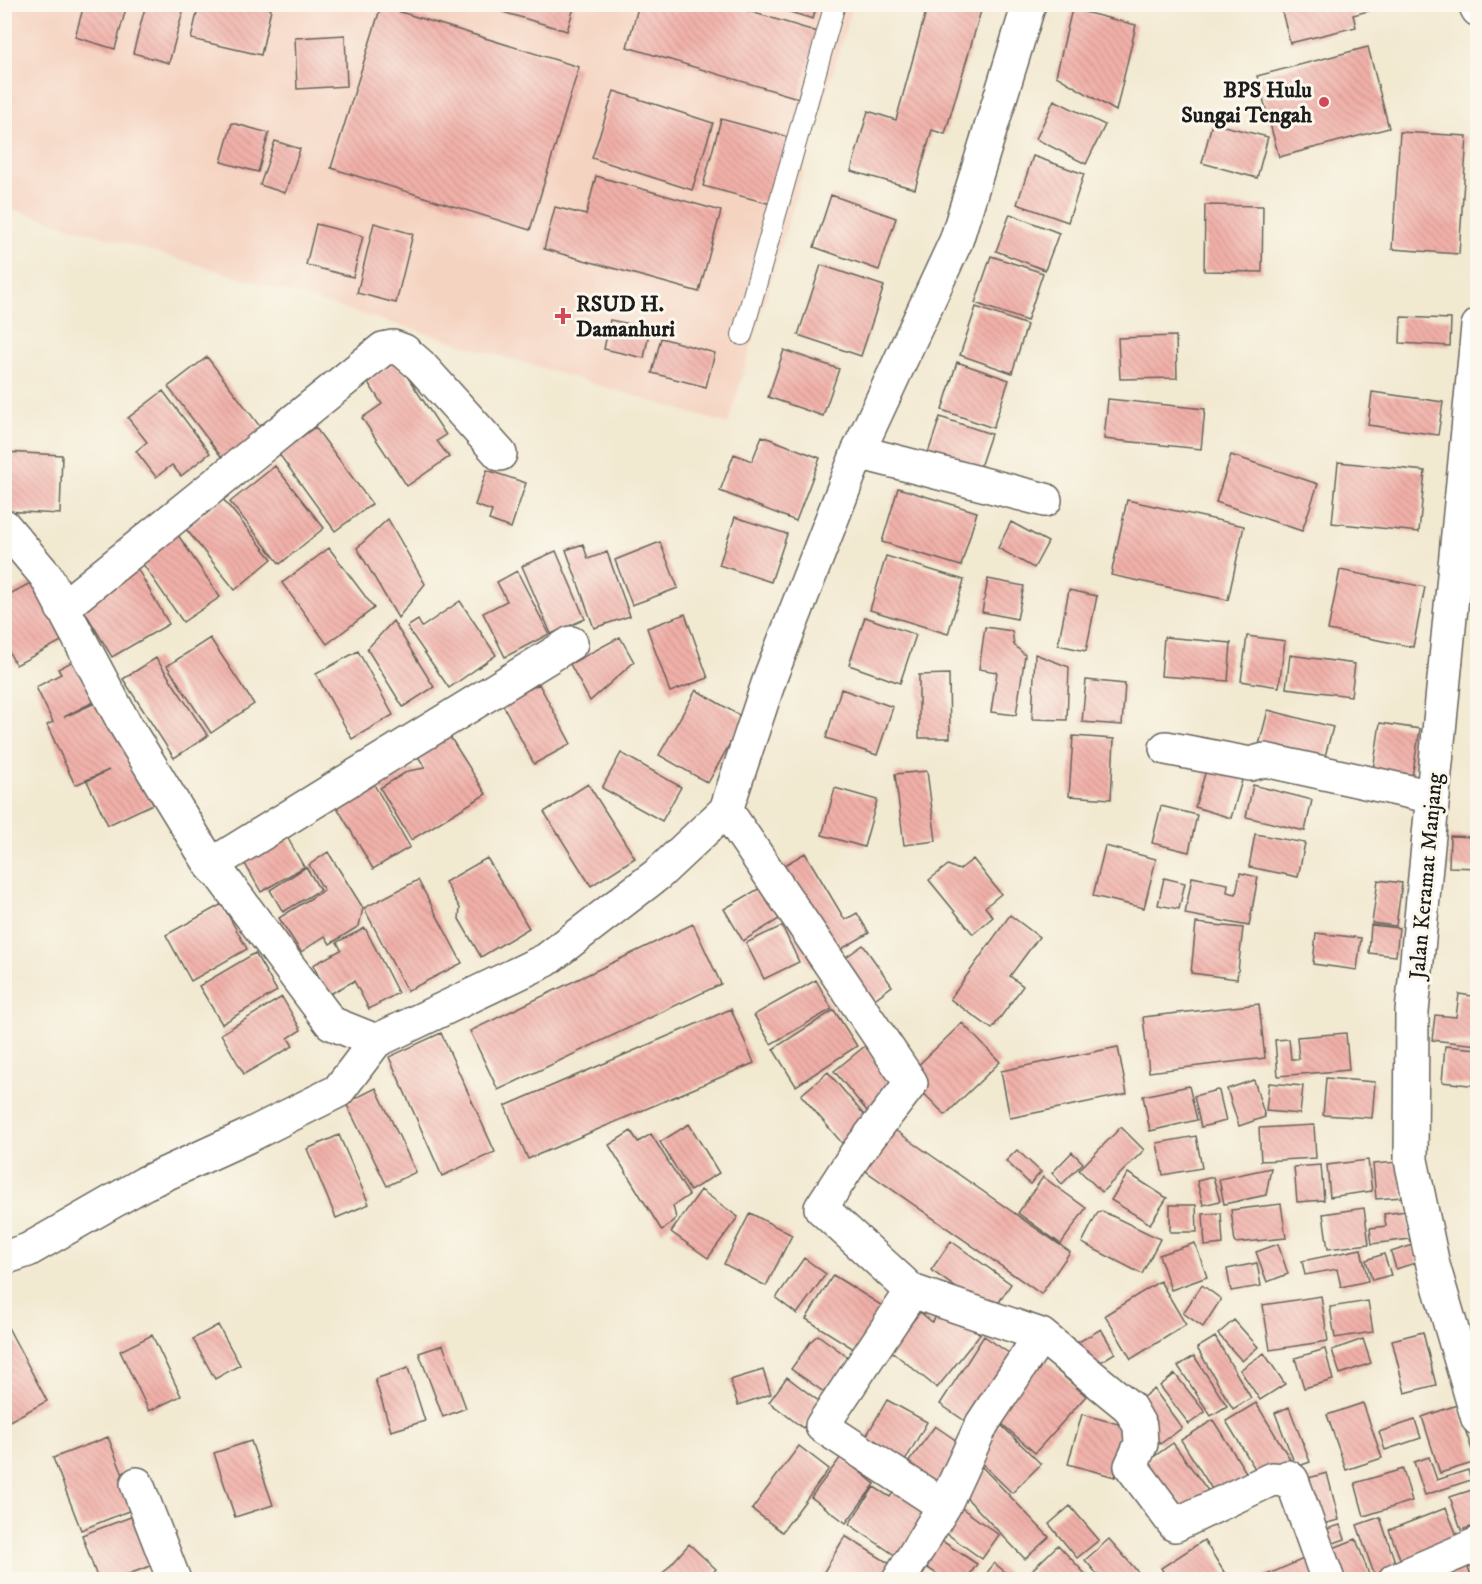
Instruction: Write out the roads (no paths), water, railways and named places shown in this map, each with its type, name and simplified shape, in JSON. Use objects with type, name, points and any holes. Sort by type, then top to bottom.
[{"type":"street","points":[[4,1258],[28,1250],[145,1183],[248,1136],[338,1091],[376,1041],[546,960],[658,874],[726,810],[771,675],[858,452],[956,241],[1029,4]]},
{"type":"street","points":[[1475,4],[1478,10]]},
{"type":"street","name":"Jalan Keramat Manjang","points":[[1478,326],[1412,1012],[1411,1160],[1432,1265],[1478,1419]]},
{"type":"street","points":[[62,608],[383,349],[393,347],[404,351],[420,365],[500,454]]},
{"type":"street","points":[[858,452],[1045,500]]},
{"type":"street","points":[[4,526],[46,576],[123,721],[211,865],[331,1023],[376,1041]]},
{"type":"street","points":[[211,865],[571,643]]},
{"type":"street","points":[[1166,748],[1250,764],[1265,760],[1432,797]]},
{"type":"street","points":[[726,810],[911,1083],[856,1154],[821,1208],[912,1291],[1041,1335],[1129,1407],[1140,1426],[1141,1443],[1131,1466],[1175,1526],[1272,1479],[1284,1480],[1288,1477],[1292,1480],[1328,1580]]},
{"type":"street","points":[[912,1291],[822,1426],[944,1506]]},
{"type":"street","points":[[898,1580],[944,1506],[982,1424],[1041,1335]]},
{"type":"street","points":[[136,1484],[174,1580]]},
{"type":"street","points":[[1395,1580],[1478,1544]]},
{"type":"lane","points":[[742,334],[835,4]]},
{"type":"place","name":"BPS Hulu Sungai Tengah","points":[[1324,102]]},
{"type":"place","name":"RSUD H. Damanhuri","points":[[563,316]]}]
